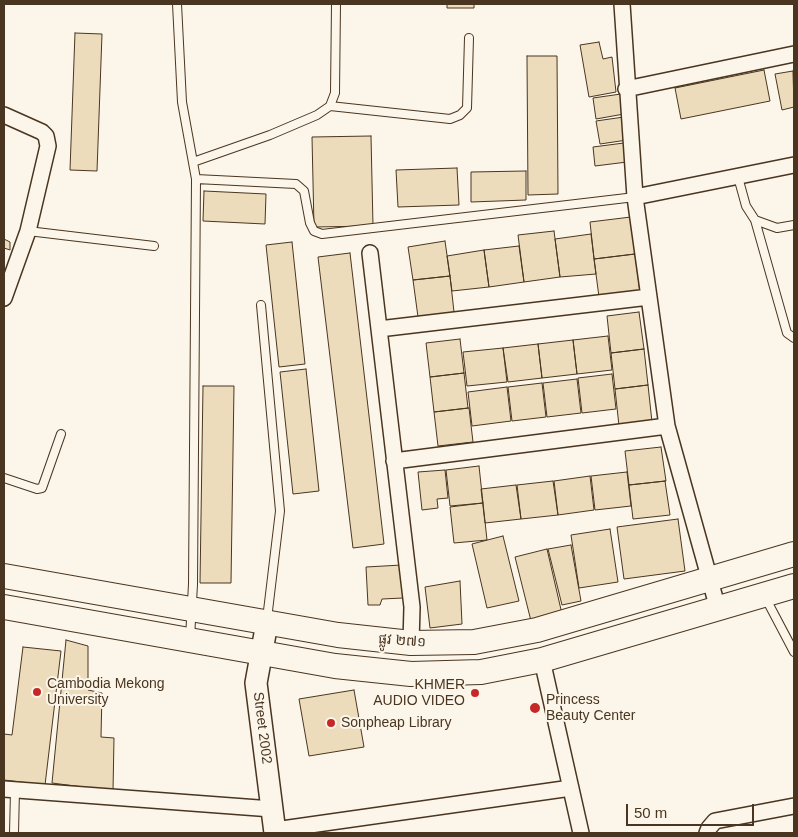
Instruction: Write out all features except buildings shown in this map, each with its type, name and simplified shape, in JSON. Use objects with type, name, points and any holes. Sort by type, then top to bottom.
[{"type":"main road","name":"ផ្លូវ ២៧១","points":[[4,576],[267,623],[411,643],[474,642],[537,630],[794,554]]},
{"type":"main road","points":[[4,607],[335,666],[411,674],[481,672],[542,660],[794,586]]},
{"type":"street","points":[[622,4],[626,90],[636,197],[667,426],[718,609]]},
{"type":"street","points":[[626,90],[794,54]]},
{"type":"street","points":[[4,114],[42,132],[46,136],[48,146],[28,231],[4,298]]},
{"type":"street","points":[[636,197],[794,165]]},
{"type":"street","points":[[370,253],[412,607],[411,643]]},
{"type":"street","points":[[379,329],[649,296]]},
{"type":"street","points":[[394,461],[667,426]]},
{"type":"street","name":"Street 2002","points":[[267,623],[256,683],[275,832]]},
{"type":"street","points":[[542,660],[581,833]]},
{"type":"street","points":[[275,832],[571,788]]},
{"type":"street","points":[[9,789],[272,809]]},
{"type":"street","points":[[707,833],[716,821],[794,806]]},
{"type":"lane","points":[[177,4],[182,102],[196,179],[192,609],[190,640]]},
{"type":"lane","points":[[193,162],[317,115],[330,106],[334,93],[336,4]]},
{"type":"lane","points":[[330,106],[450,119],[460,115],[467,108],[469,38]]},
{"type":"lane","points":[[738,177],[746,206],[755,220],[787,333],[794,338]]},
{"type":"lane","points":[[196,179],[296,184],[304,191],[310,223],[314,231],[322,234],[636,197]]},
{"type":"lane","points":[[755,220],[778,228],[794,225]]},
{"type":"lane","points":[[28,231],[154,246]]},
{"type":"lane","points":[[261,305],[280,511],[267,623]]},
{"type":"lane","points":[[4,478],[37,490],[42,488],[61,434]]},
{"type":"lane","points":[[764,595],[794,652]]},
{"type":"lane","points":[[9,789],[14,833]]},
{"type":"place","name":"Cambodia Mekong University","points":[[37,692]]},
{"type":"place","name":"KHMER AUDIO VIDEO","points":[[475,693]]},
{"type":"place","name":"Princess Beauty Center","points":[[535,708]]},
{"type":"place","name":"Sonpheap Library","points":[[331,723]]}]
